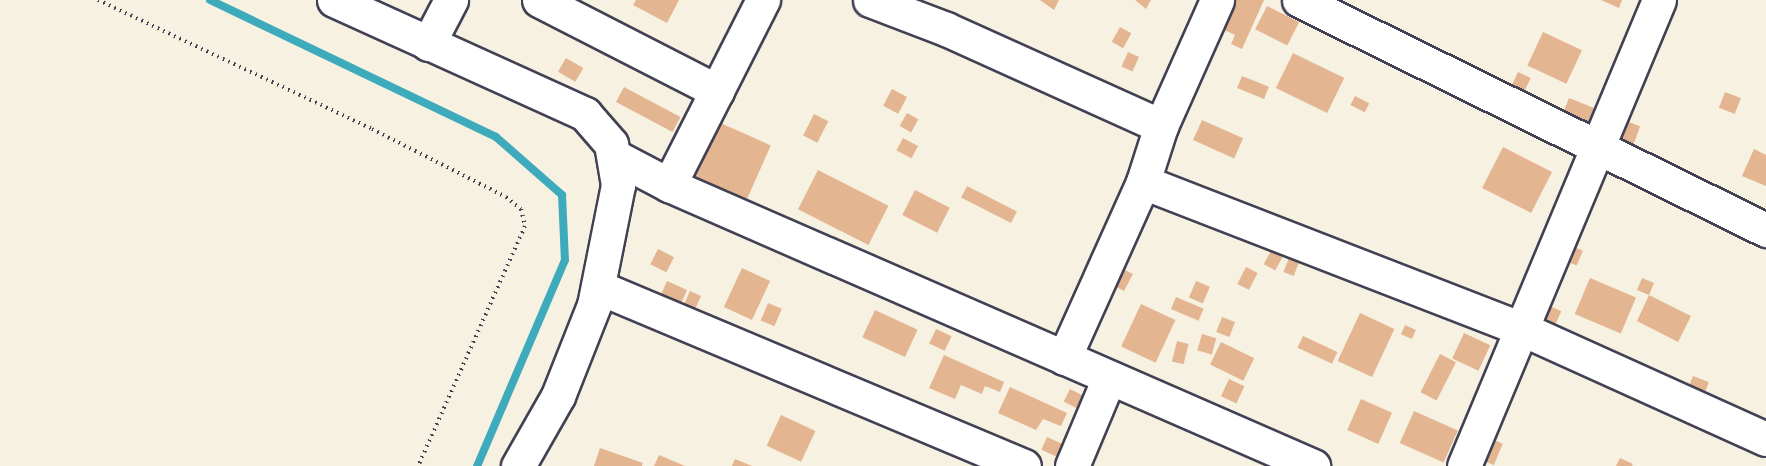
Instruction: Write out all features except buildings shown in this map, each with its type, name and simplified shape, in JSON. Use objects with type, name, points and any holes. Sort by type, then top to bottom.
[{"type":"street","points":[[334,0],[585,114],[604,133],[616,157],[618,185],[598,287],[558,396],[519,466]]},
{"type":"street","points":[[428,44],[452,0]]},
{"type":"street","points":[[539,0],[717,91]]},
{"type":"street","points":[[669,185],[763,0]]},
{"type":"street","points":[[870,0],[946,29],[1161,126]]},
{"type":"street","points":[[1064,357],[1143,182],[1161,126],[1217,0]]},
{"type":"street","points":[[1299,0],[1598,150],[1766,230]]},
{"type":"street","points":[[1464,466],[1659,0]]},
{"type":"street","points":[[616,157],[669,185],[1313,466]]},
{"type":"street","points":[[1143,182],[1520,328],[1766,439]]},
{"type":"street","points":[[598,287],[1024,466]]},
{"type":"street","points":[[1072,466],[1109,378]]},
{"type":"path","points":[[98,0],[372,129],[506,197],[521,209],[525,226],[418,466]]},
{"type":"waterway","points":[[210,0],[496,137],[562,195],[565,260],[477,466]]}]
